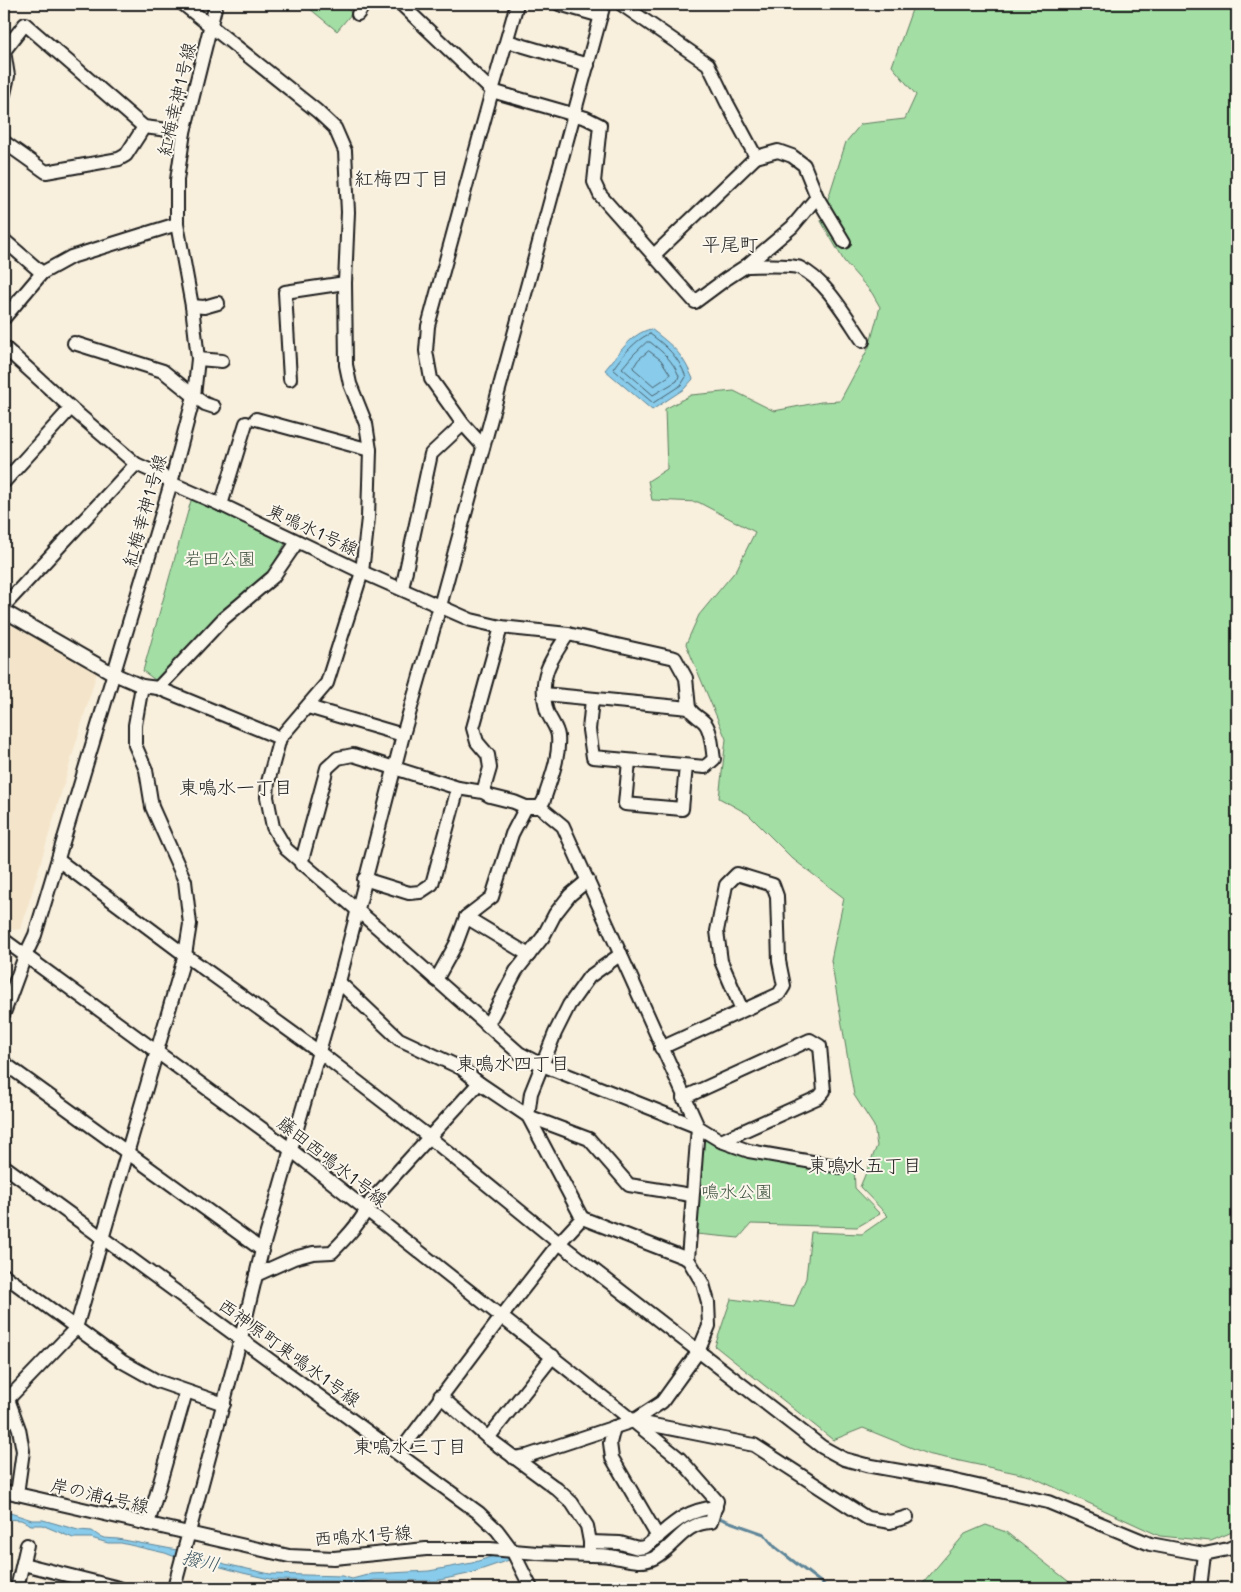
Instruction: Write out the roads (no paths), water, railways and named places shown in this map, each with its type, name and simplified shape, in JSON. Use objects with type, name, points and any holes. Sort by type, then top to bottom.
[{"type":"street","points":[[184,4],[317,111],[335,128],[346,151],[348,212],[346,364],[350,384],[366,424],[370,450],[368,518],[362,572],[327,683],[280,738],[268,782],[266,797],[273,827],[286,849],[301,864],[519,1053],[542,1065],[698,1127],[721,1140],[749,1152],[842,1167]]},
{"type":"street","name":"紅梅幸神1号線","points":[[4,1013],[35,935],[171,483],[194,396],[198,359],[192,306],[177,224],[177,180],[184,132],[216,4]]},
{"type":"street","points":[[401,4],[492,91],[586,118],[600,125],[594,182],[600,195],[695,302],[746,266],[792,227],[817,197]]},
{"type":"street","points":[[483,446],[462,424],[431,379],[426,351],[428,326],[517,4]]},
{"type":"street","points":[[174,1588],[242,1338],[262,1250],[339,982],[402,735],[440,606],[603,10],[559,4]]},
{"type":"street","points":[[621,4],[708,64],[756,157]]},
{"type":"street","points":[[4,94],[8,76],[4,51],[25,24],[144,127],[184,132]]},
{"type":"street","points":[[507,41],[588,65]]},
{"type":"street","points":[[4,142],[46,172],[119,159],[126,155],[144,127]]},
{"type":"street","points":[[654,255],[756,157],[778,151],[792,156],[804,165],[817,197],[844,242]]},
{"type":"street","points":[[4,318],[42,273],[71,257],[177,224]]},
{"type":"street","points":[[4,240],[42,273]]},
{"type":"street","points":[[746,266],[799,268],[816,279],[830,294],[863,341]]},
{"type":"street","points":[[290,379],[285,292],[346,283]]},
{"type":"street","points":[[192,306],[204,307],[218,302]]},
{"type":"street","points":[[74,343],[163,371],[205,404],[214,407]]},
{"type":"street","name":"東鳴水1号線","points":[[4,347],[44,376],[71,408],[136,464],[165,477],[171,483],[362,572],[471,620],[501,627],[568,634],[675,658],[686,678],[689,708]]},
{"type":"street","points":[[198,359],[222,360]]},
{"type":"street","points":[[4,482],[71,408]]},
{"type":"street","points":[[221,505],[251,421],[370,450]]},
{"type":"street","points":[[402,589],[431,454],[462,424]]},
{"type":"street","points":[[4,606],[136,464]]},
{"type":"street","points":[[158,688],[223,619],[273,577],[297,542]]},
{"type":"street","points":[[4,611],[114,674],[142,686],[158,688],[280,738]]},
{"type":"street","points":[[483,792],[490,768],[488,755],[477,742],[473,728],[501,627]]},
{"type":"street","points":[[540,807],[544,800],[558,750],[558,734],[546,710],[544,676],[550,660],[568,634]]},
{"type":"street","points":[[10,1492],[23,1452],[20,1429],[6,1397],[76,1328],[184,955],[190,924],[185,882],[152,807],[146,770],[135,745],[135,724],[142,686]]},
{"type":"street","points":[[544,694],[689,708],[695,717],[705,723],[709,732],[714,759],[705,767],[629,762],[593,757],[589,730],[592,700]]},
{"type":"street","points":[[308,707],[402,735]]},
{"type":"street","points":[[301,864],[327,768],[338,758],[353,755],[458,788],[483,792],[526,807],[540,807],[562,826],[698,1127],[691,1195],[688,1259],[703,1284],[708,1302],[709,1326],[698,1352],[662,1402],[633,1421],[527,1456],[514,1458]]},
{"type":"street","points":[[629,762],[625,804],[682,809],[686,766]]},
{"type":"street","points":[[364,880],[409,893],[420,892],[432,884],[458,788]]},
{"type":"street","points":[[436,980],[456,944],[466,917],[492,897],[512,834],[526,807]]},
{"type":"street","points":[[58,860],[184,955],[319,1052],[429,1137],[559,1243],[822,1447],[844,1459],[866,1465],[951,1480],[1048,1502],[1150,1544],[1204,1554],[1237,1545]]},
{"type":"street","points":[[661,1048],[779,994],[784,986],[779,961],[778,896],[773,885],[737,874],[726,885],[717,931],[720,961],[742,1010]]},
{"type":"street","points":[[487,1026],[516,971],[543,937],[555,914],[570,895],[588,880]]},
{"type":"street","points":[[466,917],[529,955]]},
{"type":"street","name":"藤田西鳴水1号線","points":[[4,940],[291,1150],[553,1356],[680,1459],[717,1501],[714,1514]]},
{"type":"street","points":[[621,954],[589,977],[568,1005],[531,1093],[528,1116],[582,1218],[688,1259]]},
{"type":"street","points":[[339,982],[399,1039],[461,1068],[479,1083],[528,1116],[590,1139],[629,1185],[691,1195]]},
{"type":"street","points":[[684,1098],[810,1040],[820,1046],[824,1091],[819,1097],[721,1140]]},
{"type":"street","points":[[4,1063],[262,1250]]},
{"type":"street","points":[[256,1275],[294,1258],[313,1252],[332,1252],[348,1236],[367,1210],[371,1201],[479,1083]]},
{"type":"street","name":"西神原町東鳴水1号線","points":[[4,1166],[242,1338],[479,1513],[497,1530],[512,1550],[531,1588]]},
{"type":"street","points":[[399,1453],[502,1316],[559,1243],[582,1218]]},
{"type":"street","points":[[4,1275],[123,1362],[157,1381],[224,1404]]},
{"type":"street","points":[[488,1438],[553,1356]]},
{"type":"street","points":[[148,1524],[186,1392]]},
{"type":"street","points":[[440,1396],[488,1438],[557,1489],[572,1503],[587,1526],[590,1555]]},
{"type":"street","points":[[633,1421],[754,1445],[867,1518],[890,1522],[907,1516]]},
{"type":"street","points":[[614,1427],[610,1442],[612,1458],[658,1537]]},
{"type":"street","name":"岸の浦4号線","points":[[10,1492],[148,1524],[188,1536]]},
{"type":"street","points":[[590,1542],[620,1543],[638,1548],[645,1547],[682,1516],[698,1509],[714,1514]]},
{"type":"street","name":"西鳴水1号線","points":[[188,1536],[289,1556],[334,1558],[426,1549],[512,1550],[608,1556],[639,1562],[654,1558],[691,1526],[714,1514]]},
{"type":"street","points":[[17,1588],[27,1544]]},
{"type":"street","points":[[1200,1588],[1204,1554]]},
{"type":"street","points":[[23,1564],[76,1583],[119,1588]]},
{"type":"water","points":[[651,329],[676,351],[693,379],[684,389],[652,410],[605,370],[631,340],[644,331]]},
{"type":"water","name":"撥川","points":[[4,1511],[32,1520],[43,1520],[78,1530],[92,1531],[104,1538],[193,1553],[199,1558],[214,1559],[225,1564],[270,1574],[342,1576],[352,1579],[371,1574],[429,1571],[472,1563],[509,1551],[512,1559],[468,1574],[435,1581],[375,1580],[351,1585],[339,1581],[274,1580],[221,1567],[212,1562],[196,1560],[191,1563],[165,1553],[121,1543],[108,1543],[91,1538],[73,1538],[42,1525],[31,1525],[21,1520],[4,1519]]},
{"type":"waterway","points":[[716,1517],[764,1534],[775,1547],[828,1588]]},
{"type":"waterway","points":[[608,1549],[638,1555],[648,1552],[681,1526]]},
{"type":"district","name":"紅梅四丁目","points":[[402,177]]},
{"type":"district","name":"平尾町","points":[[730,243]]},
{"type":"district","name":"東鳴水一丁目","points":[[236,786]]},
{"type":"district","name":"東鳴水四丁目","points":[[513,1062]]},
{"type":"district","name":"東鳴水五丁目","points":[[865,1164]]},
{"type":"district","name":"東鳴水三丁目","points":[[410,1445]]},
{"type":"park label","name":"岩田公園","points":[[220,558]]},
{"type":"park label","name":"鳴水公園","points":[[737,1191]]}]
